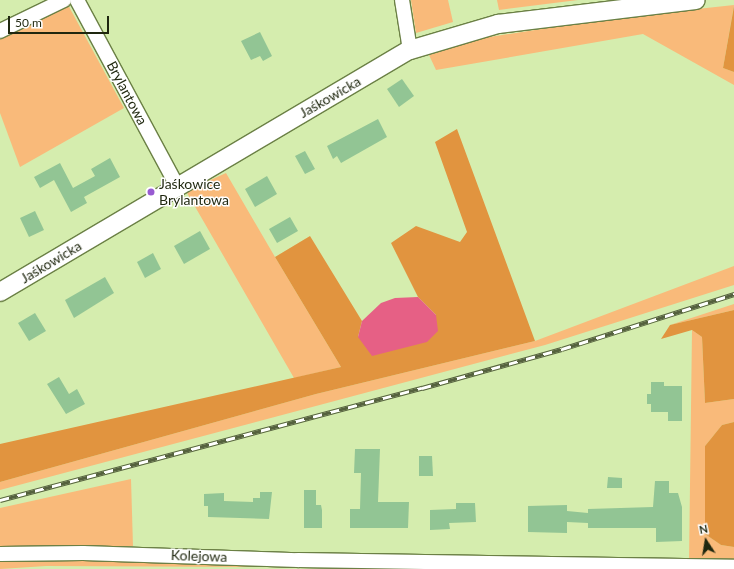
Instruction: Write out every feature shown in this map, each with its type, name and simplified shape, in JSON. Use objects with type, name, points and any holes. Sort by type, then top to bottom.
[{"type":"street","points":[[0,29],[64,0]]},
{"type":"street","name":"Brylantowa","points":[[77,0],[177,186]]},
{"type":"street","points":[[402,0],[410,50]]},
{"type":"street","name":"Jaśkowicka","points":[[0,292],[177,186],[410,50],[498,24],[696,0]]},
{"type":"street","name":"Kolejowa","points":[[0,554],[83,552],[314,560],[734,567]]},
{"type":"shaded area","points":[[411,0],[448,0],[453,22],[416,33]]},
{"type":"shaded area","points":[[497,0],[578,0],[499,10]]},
{"type":"shaded area","points":[[67,3],[124,108],[20,167],[0,113],[0,35]]},
{"type":"shaded area","points":[[734,5],[723,68],[734,72],[734,85],[643,34],[436,70],[429,55],[477,39],[605,19]]},
{"type":"shaded area","points":[[734,6],[734,72],[723,68]]},
{"type":"shaded area","points":[[457,129],[535,341],[316,394],[0,482],[0,444],[341,367],[275,257],[310,236],[362,321],[358,337],[436,315],[418,297],[391,243],[416,226],[460,242],[467,232],[435,142]]},
{"type":"shaded area","points":[[226,173],[341,367],[294,378],[186,191]]},
{"type":"shaded area","points":[[734,266],[734,285],[545,345],[0,490],[0,482],[316,394],[535,341]]},
{"type":"shaded area","points":[[418,297],[436,315],[438,331],[427,342],[372,356],[358,337],[362,321],[381,303],[395,298]]},
{"type":"shaded area","points":[[734,304],[734,310],[670,325]]},
{"type":"shaded area","points":[[734,310],[734,399],[705,403],[702,337],[692,330],[661,339],[670,325]]},
{"type":"shaded area","points":[[692,330],[702,337],[705,403],[734,399],[734,422],[722,425],[705,446],[705,534],[721,545],[734,547],[734,560],[689,562]]},
{"type":"shaded area","points":[[734,422],[734,547],[721,545],[705,534],[705,446],[722,425]]},
{"type":"shaded area","points":[[131,479],[133,546],[0,546],[0,508]]},
{"type":"shaded area","points":[[0,557],[645,569],[46,566],[0,569]]},
{"type":"building","points":[[260,32],[272,56],[263,61],[260,56],[251,60],[241,41]]},
{"type":"building","points":[[402,79],[414,96],[399,107],[387,89]]},
{"type":"building","points":[[378,119],[387,137],[341,163],[337,156],[333,159],[327,146]]},
{"type":"building","points":[[305,151],[315,169],[305,174],[295,156]]},
{"type":"building","points":[[110,158],[120,177],[84,197],[87,203],[71,212],[54,180],[40,188],[34,177],[60,163],[73,188],[95,176],[91,169]]},
{"type":"building","points":[[267,176],[277,194],[255,207],[245,189]]},
{"type":"building","points":[[35,211],[44,230],[29,237],[20,218]]},
{"type":"building","points":[[290,217],[298,231],[277,243],[269,229]]},
{"type":"building","points":[[200,231],[210,249],[184,264],[174,246]]},
{"type":"building","points":[[153,253],[161,269],[145,278],[137,262]]},
{"type":"building","points":[[105,277],[114,293],[74,318],[65,300]]},
{"type":"building","points":[[35,313],[46,331],[29,341],[18,323]]},
{"type":"building","points":[[59,377],[69,394],[77,389],[85,404],[66,414],[47,384]]},
{"type":"building","points":[[651,382],[664,382],[664,386],[682,386],[682,421],[668,421],[668,412],[651,412],[651,404],[647,404],[647,394],[651,394]]},
{"type":"building","points":[[355,449],[380,449],[378,502],[409,502],[408,528],[350,528],[350,509],[360,509],[361,473],[354,473]]},
{"type":"building","points":[[419,456],[432,456],[433,476],[419,476]]},
{"type":"building","points":[[608,477],[622,478],[622,488],[607,488]]},
{"type":"building","points":[[655,481],[669,481],[669,493],[678,493],[682,507],[682,541],[656,542],[656,528],[588,528],[588,523],[567,522],[567,533],[528,532],[528,506],[567,505],[567,511],[588,513],[588,509],[653,507]]},
{"type":"building","points":[[304,490],[316,490],[316,505],[321,505],[322,510],[322,528],[304,528]]},
{"type":"building","points":[[260,492],[272,492],[269,519],[208,517],[208,506],[204,506],[204,494],[224,493],[224,501],[253,502],[253,498],[260,498]]},
{"type":"building","points":[[456,503],[475,503],[476,522],[449,523],[450,529],[430,530],[430,510],[456,509]]},
{"type":"railway","points":[[0,500],[422,388],[562,349],[734,294]]},
{"type":"place","name":"Jaśkowice Brylantowa","points":[[151,192]]}]
